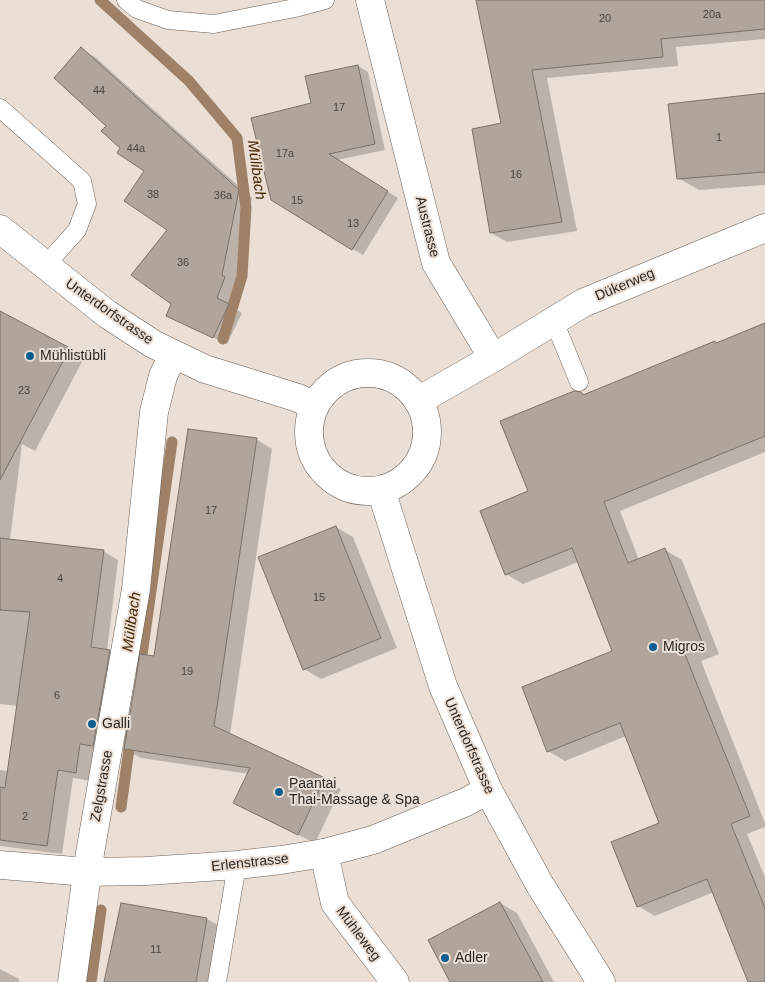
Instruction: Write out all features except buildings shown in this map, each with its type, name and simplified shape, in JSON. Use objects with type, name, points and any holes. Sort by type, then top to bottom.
[{"type":"street","name":"Austrasse","points":[[370,0],[436,263],[493,358]]},
{"type":"street","name":"Dükerweg","points":[[493,358],[583,303],[765,228]]},
{"type":"street","name":"Unterdorfstrasse","points":[[0,229],[120,323],[173,355],[205,369],[315,405]]},
{"type":"street","name":"Zelgstrasse","points":[[72,982],[88,872],[136,589],[154,412],[163,376],[173,355]]},
{"type":"street","points":[[418,401],[493,358]]},
{"type":"street","points":[[366,372],[381,374],[396,380],[409,389],[418,401],[426,419],[427,437],[423,455],[412,471],[398,483],[381,490],[364,492],[348,488],[333,480],[320,468],[312,454],[308,438],[310,421],[315,405],[324,392],[336,382],[350,375],[366,372]]},
{"type":"street","name":"Unterdorfstrasse","points":[[381,490],[440,677],[488,790],[540,885],[601,982]]},
{"type":"street","name":"Erlenstrasse","points":[[0,865],[88,872],[146,871],[237,865],[324,853],[372,840],[466,802],[488,790]]},
{"type":"street","name":"Mühleweg","points":[[324,853],[335,903],[395,982]]},
{"type":"lane","points":[[126,0],[137,9],[168,20],[214,24],[325,0]]},
{"type":"lane","points":[[0,108],[82,181],[87,204],[77,230],[45,266]]},
{"type":"lane","points":[[554,321],[579,382]]},
{"type":"lane","points":[[217,982],[237,865]]},
{"type":"waterway","name":"Mülibach","points":[[100,0],[189,81],[237,138],[246,208],[242,276],[223,339]]},
{"type":"waterway","name":"Mülibach","points":[[140,669],[172,442]]},
{"type":"waterway","name":"Mülibach","points":[[121,807],[131,734]]},
{"type":"waterway","name":"Mülibach","points":[[91,982],[101,910]]},
{"type":"place","name":"Mühlistübli","points":[[30,356]]},
{"type":"place","name":"Migros","points":[[653,647]]},
{"type":"place","name":"Galli","points":[[92,724]]},
{"type":"place","name":"Paantai Thai-Massage & Spa","points":[[279,792]]},
{"type":"place","name":"Adler","points":[[445,958]]}]
